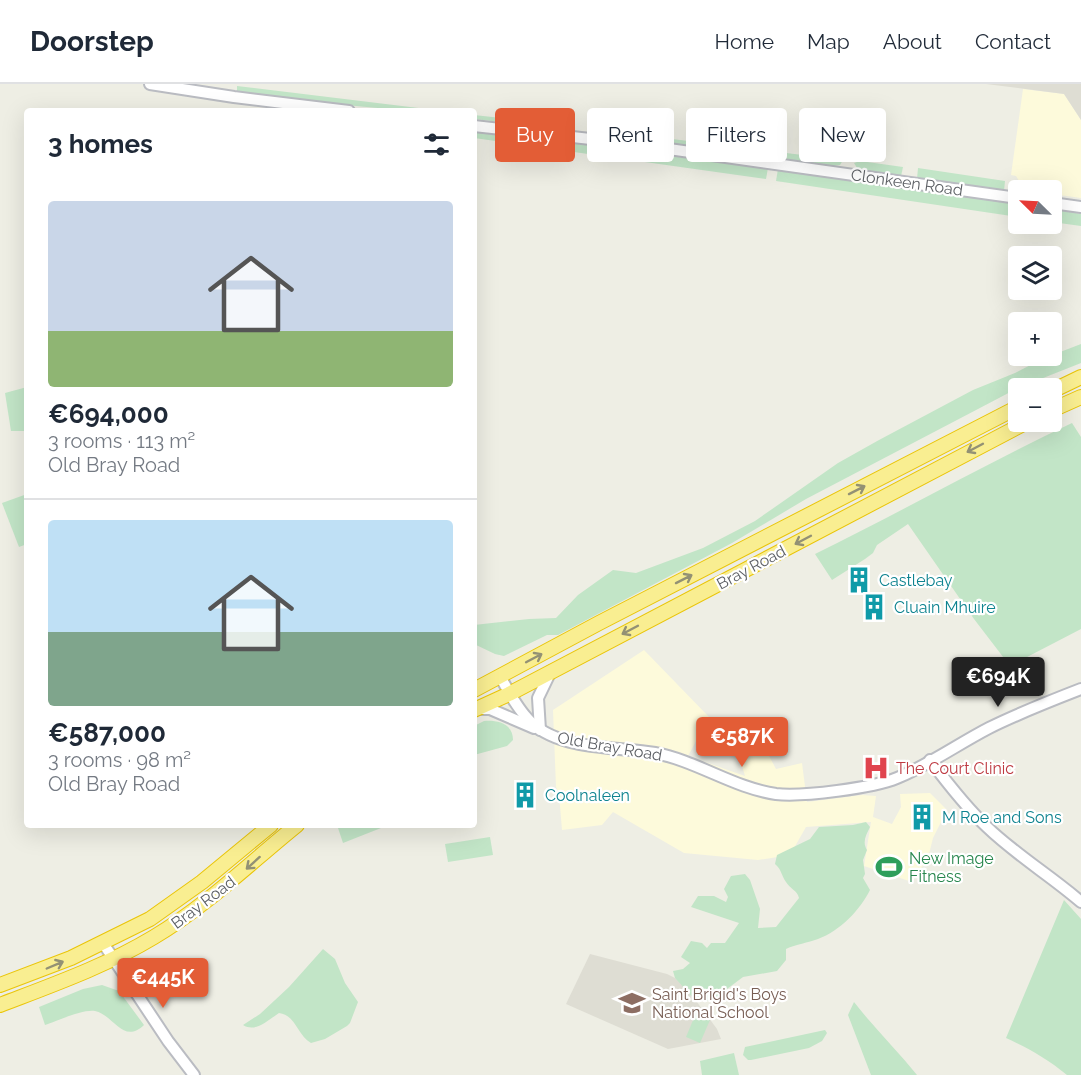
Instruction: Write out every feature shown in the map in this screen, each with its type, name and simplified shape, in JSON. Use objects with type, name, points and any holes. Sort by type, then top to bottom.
[{"type":"highway","points":[[1062,386],[1081,377]]},
{"type":"highway","points":[[1062,406],[1081,397]]},
{"type":"highway","name":"Bray Road","points":[[477,688],[609,617],[1008,412]]},
{"type":"highway","name":"Bray Road","points":[[477,709],[1008,432]]},
{"type":"highway","name":"Bray Road","points":[[0,985],[40,971],[150,919],[202,882],[267,828]]},
{"type":"highway","name":"Bray Road","points":[[0,1005],[113,959],[154,938],[231,882],[294,828]]},
{"type":"main road","points":[[150,84],[325,108]]},
{"type":"main road","name":"Clonkeen Road","points":[[477,126],[626,143],[1008,197]]},
{"type":"main road","points":[[1062,204],[1081,207]]},
{"type":"main road","points":[[477,710],[490,709],[540,730],[538,698],[551,671]]},
{"type":"main road","name":"Old Bray Road","points":[[500,676],[509,694],[528,719],[540,730],[557,739],[663,755],[764,791],[785,795],[818,793],[884,782],[906,774],[997,724],[1081,689]]},
{"type":"main road","points":[[930,760],[988,828],[1081,902]]},
{"type":"main road","points":[[103,943],[168,1041],[194,1075]]},
{"type":"shaded area","points":[[986,84],[1081,84],[1081,120],[1064,94]]},
{"type":"shaded area","points":[[1023,89],[1064,94],[1081,120],[1081,198],[1062,195],[1062,180],[1018,180],[1016,176],[1011,175]]},
{"type":"shaded area","points":[[644,650],[709,717],[688,756],[745,776],[735,743],[752,735],[758,735],[776,769],[802,763],[807,802],[862,795],[876,796],[873,817],[892,824],[901,807],[900,794],[930,793],[947,810],[933,838],[928,858],[912,882],[864,866],[871,822],[806,827],[790,855],[758,860],[684,853],[613,812],[602,825],[562,830],[559,794],[556,787],[553,710]]},
{"type":"shaded area","name":"Saint Brigid's Boys National School","points":[[590,954],[675,978],[688,990],[717,1029],[721,1039],[668,1049],[566,1004]]},
{"type":"green space","points":[[237,86],[418,108],[365,107],[237,91]]},
{"type":"green space","points":[[477,115],[495,117],[495,121],[477,119]]},
{"type":"green space","points":[[477,131],[495,133],[495,141],[477,138]]},
{"type":"green space","points":[[674,139],[686,141],[686,146],[674,144]]},
{"type":"green space","points":[[575,141],[587,143],[587,154],[575,152]]},
{"type":"green space","points":[[787,153],[799,155],[799,162],[842,162],[840,165],[833,166],[787,161]]},
{"type":"green space","points":[[674,155],[686,157],[686,162],[725,162],[768,168],[766,179],[645,162],[674,162]]},
{"type":"green space","points":[[867,162],[903,167],[901,176],[859,171],[854,163]]},
{"type":"green space","points":[[918,168],[1005,181],[1004,191],[917,179]]},
{"type":"green space","points":[[778,169],[1008,202],[1008,216],[776,181]]},
{"type":"green space","points":[[1062,211],[1081,214],[1081,226],[1062,223]]},
{"type":"green space","points":[[1081,344],[1081,363],[1043,378],[1008,378],[1008,393],[806,499],[732,543],[558,635],[547,635],[504,656],[477,645],[477,625],[556,618],[578,595],[613,570],[636,573],[703,548],[755,521],[838,463],[879,440],[973,390],[1028,366],[1062,366],[1062,351]]},
{"type":"green space","points":[[24,388],[24,431],[11,431],[5,393]]},
{"type":"green space","points":[[1072,423],[1081,437],[1081,629],[1010,666],[974,619],[908,524],[877,545],[873,553],[865,559],[832,580],[815,554],[1007,455],[1054,432],[1062,432],[1062,428]]},
{"type":"green space","points":[[24,495],[24,545],[19,547],[2,503]]},
{"type":"green space","points":[[484,721],[499,722],[507,726],[513,740],[507,746],[477,754],[477,724]]},
{"type":"green space","points":[[866,822],[870,827],[865,841],[867,850],[863,860],[865,874],[863,878],[870,890],[861,905],[848,919],[826,935],[786,949],[786,960],[777,971],[743,977],[711,1001],[696,1001],[675,978],[673,971],[683,969],[690,963],[681,957],[691,941],[702,943],[707,948],[711,943],[725,943],[739,923],[691,907],[698,896],[714,896],[726,902],[728,897],[724,889],[731,876],[745,874],[750,880],[760,909],[758,928],[776,927],[799,898],[775,864],[777,855],[810,839],[819,827]]},
{"type":"green space","points":[[338,828],[381,828],[343,843]]},
{"type":"green space","points":[[490,837],[493,855],[448,862],[445,844]]},
{"type":"green space","points":[[1064,900],[1081,919],[1081,1075],[1067,1075],[1038,1054],[1006,1038]]},
{"type":"green space","points":[[323,949],[335,959],[345,983],[358,1002],[347,1026],[325,1039],[311,1043],[289,1017],[279,1013],[257,1027],[243,1025],[260,1014],[289,987]]},
{"type":"green space","points":[[102,985],[119,991],[144,1025],[130,1032],[102,1014],[90,1011],[77,1013],[45,1025],[39,1007],[83,989]]},
{"type":"green space","points":[[854,1002],[917,1075],[871,1075],[848,1015]]},
{"type":"green space","points":[[696,1013],[710,1020],[700,1043],[686,1037]]},
{"type":"green space","points":[[825,1030],[827,1033],[822,1041],[809,1048],[751,1060],[743,1055],[745,1047]]},
{"type":"green space","points":[[734,1053],[739,1075],[702,1075],[700,1061]]},
{"type":"place","name":"Castlebay","points":[[859,580]]},
{"type":"place","name":"Cluain Mhuire","points":[[874,607]]},
{"type":"place","name":"The Court Clinic","points":[[876,768]]},
{"type":"place","name":"Coolnaleen","points":[[525,795]]},
{"type":"place","name":"M Roe and Sons","points":[[922,817]]},
{"type":"place","name":"New Image Fitness","points":[[889,867]]},
{"type":"place","name":"Saint Brigid's Boys National School","points":[[632,1003]]}]
